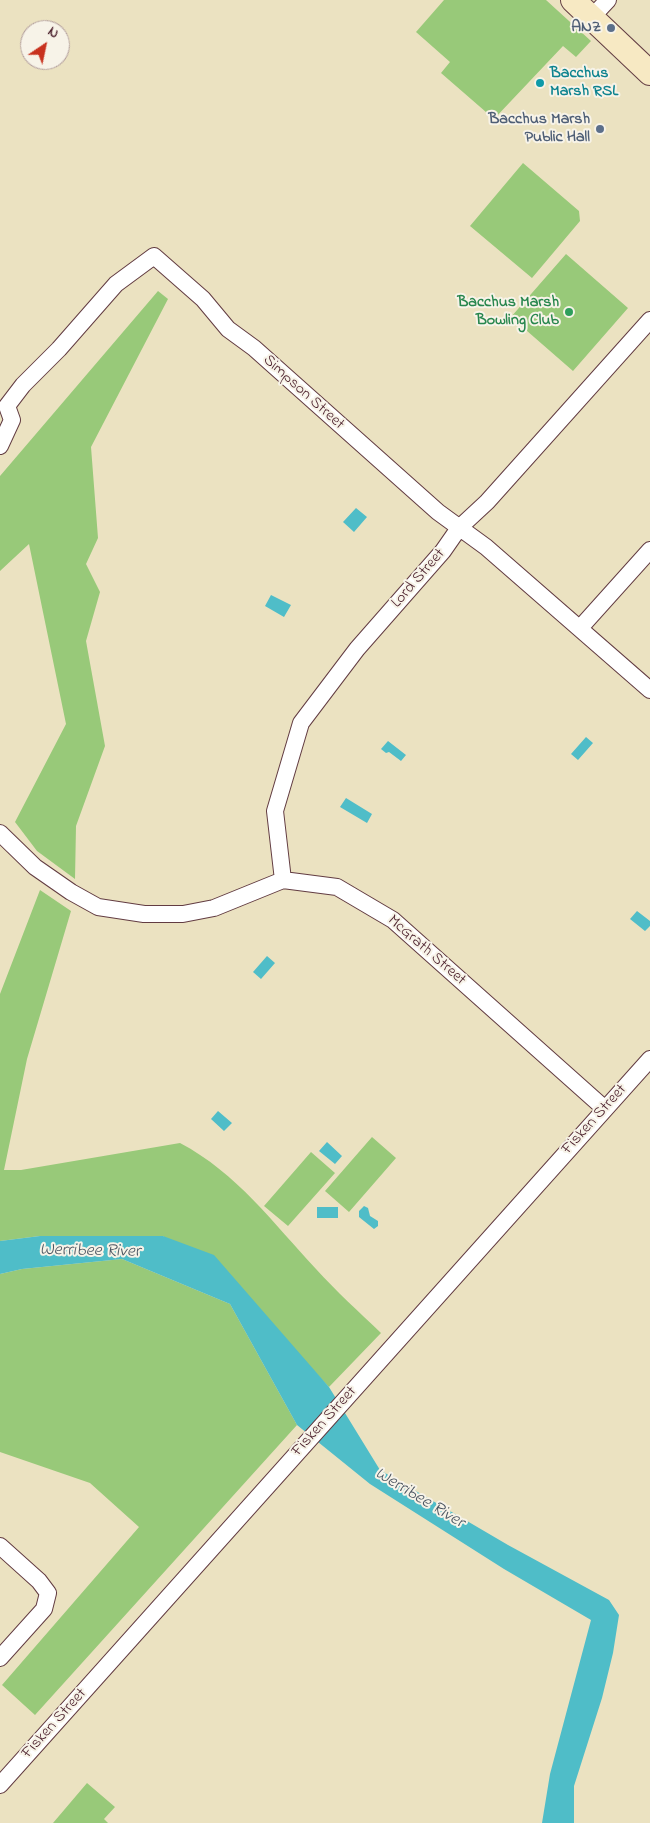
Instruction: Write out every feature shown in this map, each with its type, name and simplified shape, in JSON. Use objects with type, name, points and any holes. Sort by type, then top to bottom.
[{"type":"main road","points":[[573,0],[650,74]]},
{"type":"street","points":[[591,18],[608,0]]},
{"type":"street","name":"Simpson Street","points":[[0,446],[12,420],[7,406],[23,385],[59,349],[116,284],[154,256],[203,299],[228,329],[254,348],[438,512],[486,547],[650,690]]},
{"type":"street","name":"Lord Street","points":[[283,880],[275,811],[301,723],[357,649],[443,551],[459,528],[487,502],[650,320]]},
{"type":"street","points":[[580,628],[650,550]]},
{"type":"street","name":"McGrath Street","points":[[0,833],[35,867],[71,892],[98,907],[144,914],[182,914],[214,908],[283,880],[337,887],[393,920],[605,1109]]},
{"type":"street","name":"Fisken Street","points":[[0,1785],[650,1059]]},
{"type":"street","points":[[0,1546],[39,1581],[48,1593],[44,1609],[0,1658]]},
{"type":"green space","points":[[444,0],[546,0],[591,41],[576,57],[563,46],[494,119],[441,73],[450,62],[416,32]]},
{"type":"green space","points":[[523,163],[579,211],[580,221],[532,278],[470,226]]},
{"type":"green space","name":"Bacchus Marsh Bowling Club","points":[[566,254],[628,308],[573,371],[511,317]]},
{"type":"green space","points":[[158,291],[168,299],[91,447],[98,538],[86,564],[100,592],[86,641],[105,746],[76,826],[75,879],[37,851],[15,822],[66,724],[29,544],[0,571],[0,476]]},
{"type":"green space","points":[[40,890],[71,911],[27,1059],[4,1170],[21,1170],[180,1143],[200,1155],[237,1184],[324,1277],[381,1333],[329,1387],[309,1366],[163,1236],[40,1236],[0,1241],[0,994]]},
{"type":"green space","points":[[372,1137],[396,1158],[349,1212],[325,1191]]},
{"type":"green space","points":[[311,1152],[335,1173],[288,1226],[264,1206]]},
{"type":"green space","points":[[122,1259],[230,1304],[297,1425],[35,1715],[2,1685],[139,1527],[90,1483],[0,1452],[0,1274],[22,1269]]},
{"type":"green space","points":[[87,1783],[115,1807],[104,1819],[108,1823],[53,1823]]},
{"type":"water","points":[[356,508],[367,517],[354,532],[343,522]]},
{"type":"water","points":[[271,595],[291,605],[284,617],[265,606]]},
{"type":"water","points":[[586,737],[593,743],[578,760],[571,754]]},
{"type":"water","points":[[388,741],[406,755],[401,761],[389,752],[386,753],[381,749]]},
{"type":"water","points":[[346,798],[372,814],[367,823],[340,807]]},
{"type":"water","points":[[637,911],[650,921],[650,926],[645,931],[630,919]]},
{"type":"water","points":[[267,956],[275,963],[261,979],[253,972]]},
{"type":"water","points":[[218,1111],[232,1123],[224,1131],[211,1119]]},
{"type":"water","points":[[327,1142],[342,1156],[335,1164],[319,1151]]},
{"type":"water","points":[[364,1206],[368,1208],[370,1216],[378,1221],[378,1226],[374,1229],[359,1217],[359,1211]]},
{"type":"water","points":[[317,1207],[338,1207],[338,1218],[317,1218]]},
{"type":"water","name":"Werribee River","points":[[40,1236],[163,1236],[214,1255],[329,1387],[380,1470],[508,1545],[609,1600],[619,1615],[613,1653],[602,1698],[574,1786],[574,1823],[542,1823],[550,1774],[591,1620],[504,1569],[370,1484],[297,1425],[230,1304],[122,1259],[22,1269],[0,1274],[0,1241]]},
{"type":"place","name":"ANZ","points":[[611,28]]},
{"type":"place","name":"Bacchus Marsh RSL","points":[[540,83]]},
{"type":"place","name":"Bacchus Marsh Public Hall","points":[[600,129]]},
{"type":"place","name":"Bacchus Marsh Bowling Club","points":[[569,312]]}]
